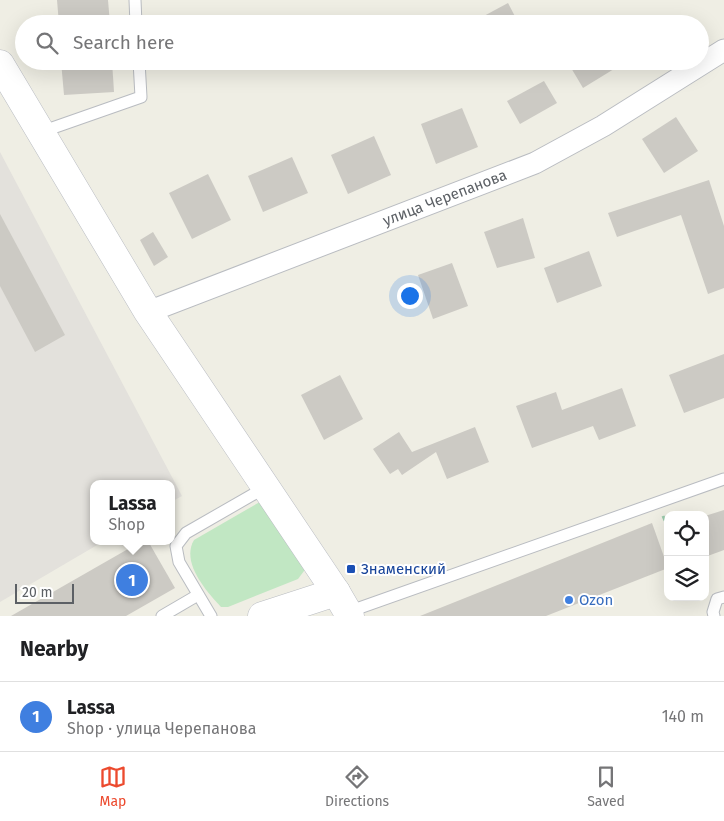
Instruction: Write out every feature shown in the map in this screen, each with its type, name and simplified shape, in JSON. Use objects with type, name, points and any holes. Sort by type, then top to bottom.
[{"type":"main road","points":[[0,64],[148,312],[345,606],[262,616]]},
{"type":"street","name":"улица Черепанова","points":[[709,59],[724,50]]},
{"type":"street","name":"улица Черепанова","points":[[148,312],[446,199],[535,163],[603,126],[692,70]]},
{"type":"lane","points":[[135,0],[136,15]]},
{"type":"lane","points":[[41,132],[140,97],[138,70]]},
{"type":"lane","points":[[345,606],[724,479]]},
{"type":"lane","points":[[211,616],[179,562],[176,546],[186,533],[266,487]]},
{"type":"lane","points":[[162,616],[198,595]]},
{"type":"lane","points":[[714,616],[713,612],[717,600],[724,597]]},
{"type":"shaded area","points":[[0,152],[174,480],[90,480],[90,545],[97,545],[0,602]]},
{"type":"shaded area","points":[[175,483],[182,496],[175,500]]},
{"type":"green space","points":[[258,503],[267,503],[305,561],[304,571],[298,579],[228,607],[221,607],[197,575],[190,557],[191,548],[194,540]]},
{"type":"building","points":[[57,0],[108,0],[109,15],[58,15]]},
{"type":"building","points":[[508,3],[514,15],[486,15]]},
{"type":"building","points":[[62,70],[113,70],[114,92],[64,95]]},
{"type":"building","points":[[572,70],[612,70],[583,88]]},
{"type":"building","points":[[544,81],[557,103],[520,124],[507,101]]},
{"type":"building","points":[[462,108],[478,147],[436,164],[421,124]]},
{"type":"building","points":[[676,117],[698,151],[664,173],[642,139]]},
{"type":"building","points":[[374,136],[391,175],[348,194],[331,155]]},
{"type":"building","points":[[292,157],[308,193],[263,212],[248,176]]},
{"type":"building","points":[[208,174],[231,220],[192,239],[169,193]]},
{"type":"building","points":[[709,180],[724,226],[724,288],[708,294],[681,215],[617,237],[608,213]]},
{"type":"building","points":[[0,214],[65,335],[35,352],[0,286]]},
{"type":"building","points":[[523,218],[535,258],[497,268],[484,232]]},
{"type":"building","points":[[153,232],[168,257],[154,266],[140,240]]},
{"type":"building","points":[[589,251],[602,286],[557,303],[544,268]]},
{"type":"building","points":[[452,263],[468,306],[433,319],[418,275]]},
{"type":"building","points":[[724,354],[724,398],[684,413],[669,375]]},
{"type":"building","points":[[340,375],[363,419],[324,440],[301,395]]},
{"type":"building","points":[[622,388],[636,426],[599,440],[593,426],[532,448],[516,406],[556,392],[562,410]]},
{"type":"building","points":[[475,427],[489,462],[447,479],[436,452],[402,475],[398,469],[390,474],[373,449],[399,432],[412,452]]},
{"type":"building","points":[[724,510],[724,550],[709,556],[709,515]]},
{"type":"building","points":[[652,523],[664,557],[664,570],[546,616],[420,616]]},
{"type":"building","points":[[135,545],[150,545],[175,588],[126,616],[11,616]]},
{"type":"place","name":"Знаменский","points":[[351,569]]},
{"type":"place","name":"Lassa","points":[[132,580]]},
{"type":"place","name":"Ozon","points":[[569,600]]}]
